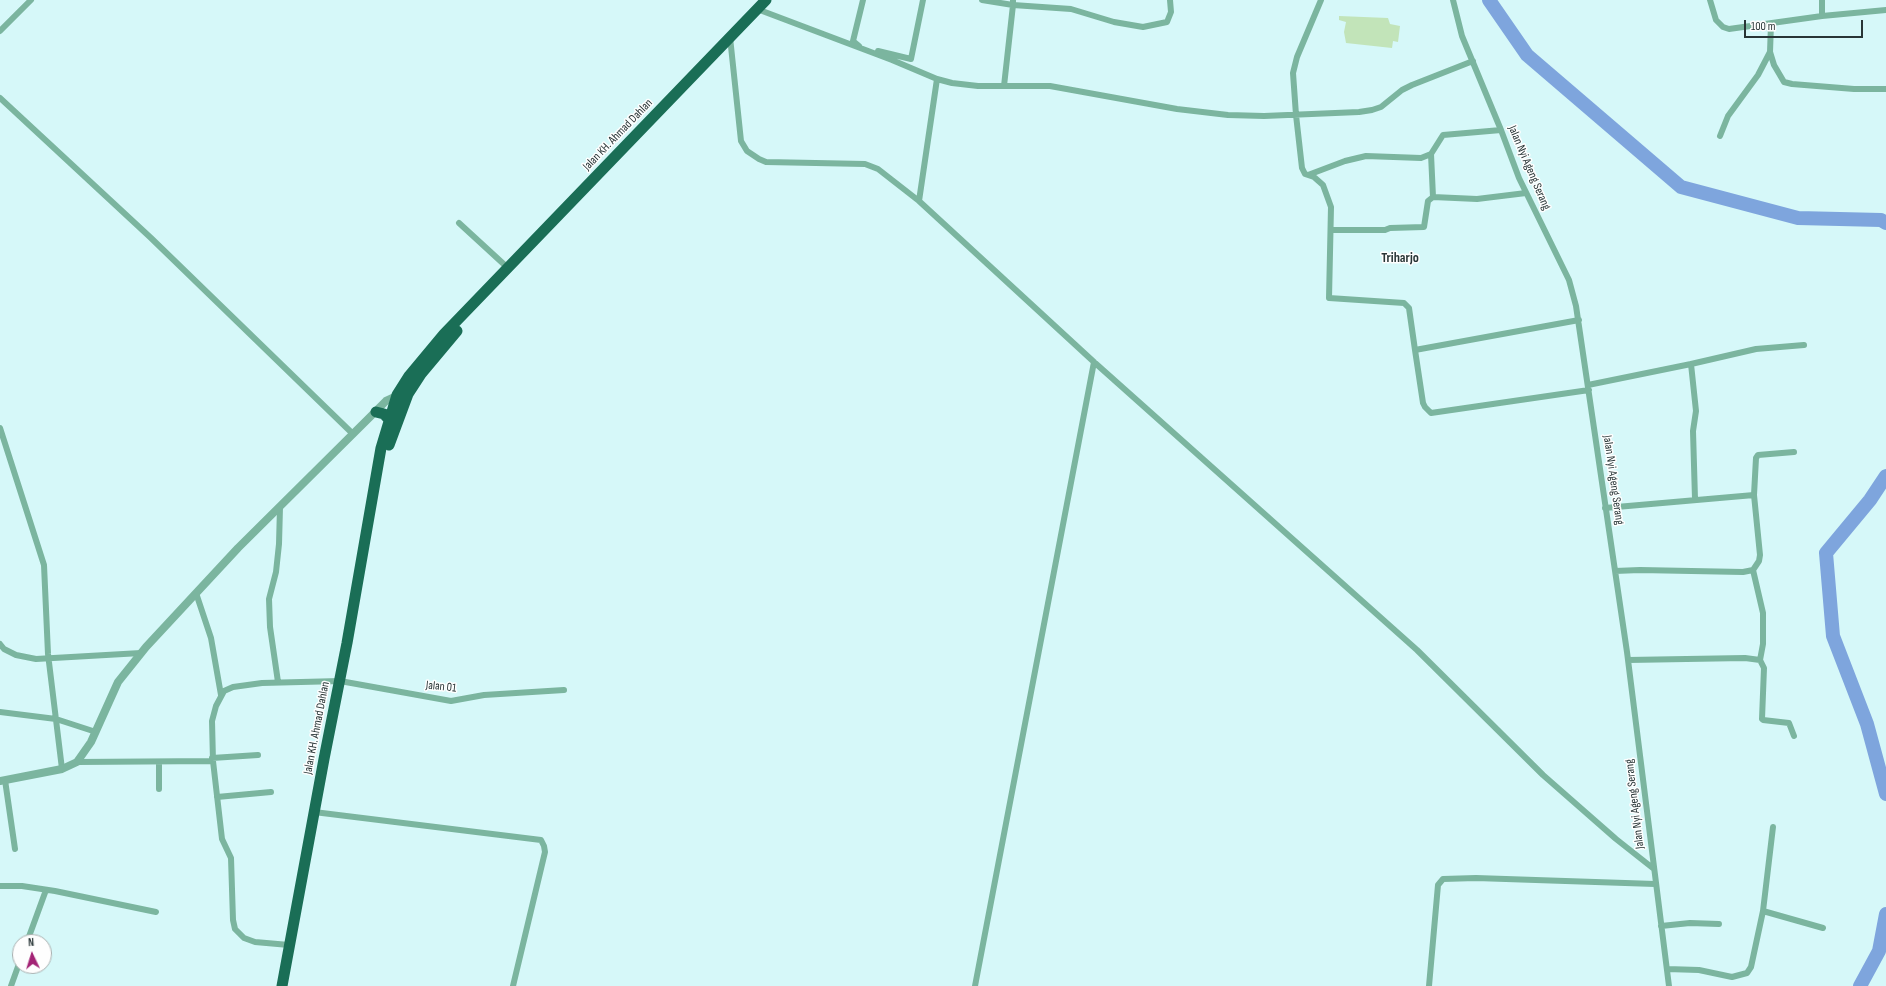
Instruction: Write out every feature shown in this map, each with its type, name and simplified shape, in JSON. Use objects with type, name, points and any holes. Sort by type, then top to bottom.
[{"type":"highway","name":"Jalan KH. Ahmad Dahlan","points":[[282,986],[377,476],[392,422],[402,394],[475,310],[489,288],[506,267],[766,0]]},
{"type":"highway","points":[[376,412],[384,414],[392,422]]},
{"type":"street","points":[[0,31],[31,0]]},
{"type":"street","points":[[863,0],[854,43],[909,59],[912,56],[923,0]]},
{"type":"street","points":[[982,0],[1071,10],[1125,24],[1143,27],[1167,22],[1170,12],[1170,0]]},
{"type":"street","points":[[1321,0],[1297,57],[1293,73],[1302,168],[1305,174],[1318,180],[1332,206],[1330,298],[1404,303],[1408,308],[1423,403],[1425,408],[1431,413],[1588,388],[1756,350],[1804,345]]},
{"type":"street","name":"Jalan Nyi Ageng Serang","points":[[1453,0],[1462,36],[1526,193],[1569,280],[1579,320],[1628,660],[1669,986]]},
{"type":"street","points":[[1710,0],[1716,20],[1723,27],[1729,29],[1822,16],[1886,10]]},
{"type":"street","points":[[1822,0],[1822,16]]},
{"type":"street","points":[[1004,86],[1013,3]]},
{"type":"street","points":[[758,8],[937,79],[952,83],[1004,86],[1050,86],[1177,108],[1228,115],[1296,115],[1372,110],[1381,107],[1402,90],[1412,85],[1473,61]]},
{"type":"street","points":[[1771,24],[1770,52],[1780,77],[1784,82],[1854,89],[1886,89]]},
{"type":"street","points":[[730,37],[741,141],[747,150],[759,160],[766,162],[850,163],[872,166],[919,201],[1094,362],[1417,650],[1543,775],[1616,839],[1654,869]]},
{"type":"street","points":[[1720,136],[1728,116],[1758,75],[1770,52]]},
{"type":"street","points":[[919,201],[937,79]]},
{"type":"street","points":[[0,98],[151,238],[353,434]]},
{"type":"street","points":[[1433,197],[1431,154],[1443,135],[1501,130]]},
{"type":"street","points":[[1308,175],[1345,161],[1366,156],[1421,158],[1431,154]]},
{"type":"street","points":[[1332,230],[1385,230],[1390,228],[1424,227],[1428,200],[1433,197],[1477,199],[1526,193]]},
{"type":"street","points":[[459,223],[506,267]]},
{"type":"street","points":[[1415,350],[1579,320]]},
{"type":"street","points":[[976,986],[1094,362]]},
{"type":"street","points":[[1691,364],[1696,411],[1693,431],[1695,499]]},
{"type":"street","points":[[77,762],[96,732],[118,682],[141,653],[219,568],[386,401],[402,394]]},
{"type":"street","points":[[0,428],[44,565],[48,659],[62,769]]},
{"type":"street","points":[[1615,571],[1647,570],[1743,572],[1753,570],[1759,561],[1760,555],[1754,495],[1758,456],[1794,452]]},
{"type":"street","points":[[1605,508],[1754,495]]},
{"type":"street","points":[[278,682],[270,627],[269,599],[276,572],[279,544],[280,507]]},
{"type":"street","points":[[1753,570],[1763,612],[1763,644],[1760,660],[1764,668],[1762,719],[1789,723],[1794,736]]},
{"type":"street","points":[[196,593],[211,638],[221,695],[212,720],[213,760],[222,839],[231,858],[233,920],[235,929],[244,938],[255,942],[290,945]]},
{"type":"street","points":[[0,644],[4,649],[16,655],[48,659],[141,653]]},
{"type":"street","points":[[1628,660],[1745,658],[1760,660]]},
{"type":"street","name":"Jalan 01","points":[[221,695],[224,691],[233,687],[278,682],[340,681],[451,701],[484,695],[564,690]]},
{"type":"street","points":[[0,712],[56,719],[96,732]]},
{"type":"street","points":[[15,849],[3,780],[62,769],[77,762],[159,762],[213,760],[258,755]]},
{"type":"street","points":[[158,789],[159,762]]},
{"type":"street","points":[[217,797],[271,792]]},
{"type":"street","points":[[314,812],[541,840],[544,846],[544,852],[513,986]]},
{"type":"street","points":[[1667,969],[1699,970],[1732,977],[1747,973],[1751,967],[1763,911],[1773,827]]},
{"type":"street","points":[[1429,986],[1438,884],[1443,879],[1476,878],[1655,884]]},
{"type":"street","points":[[0,886],[46,890],[156,912]]},
{"type":"street","points":[[30,934],[46,890]]},
{"type":"street","points":[[1763,911],[1823,928]]},
{"type":"street","points":[[1661,926],[1690,922],[1719,924]]},
{"type":"street","points":[[11,986],[15,974]]},
{"type":"green space","points":[[1339,16],[1388,18],[1390,24],[1400,26],[1398,42],[1393,41],[1392,48],[1346,43],[1344,32],[1346,22],[1339,20]]},
{"type":"waterway","points":[[1489,0],[1527,55],[1681,187],[1798,218],[1881,220],[1886,223]]},
{"type":"waterway","points":[[1886,476],[1870,500],[1826,553],[1833,636],[1867,724],[1886,794]]},
{"type":"waterway","points":[[1860,986],[1879,951],[1886,914]]},
{"type":"district","name":"Triharjo","points":[[1400,258]]}]
